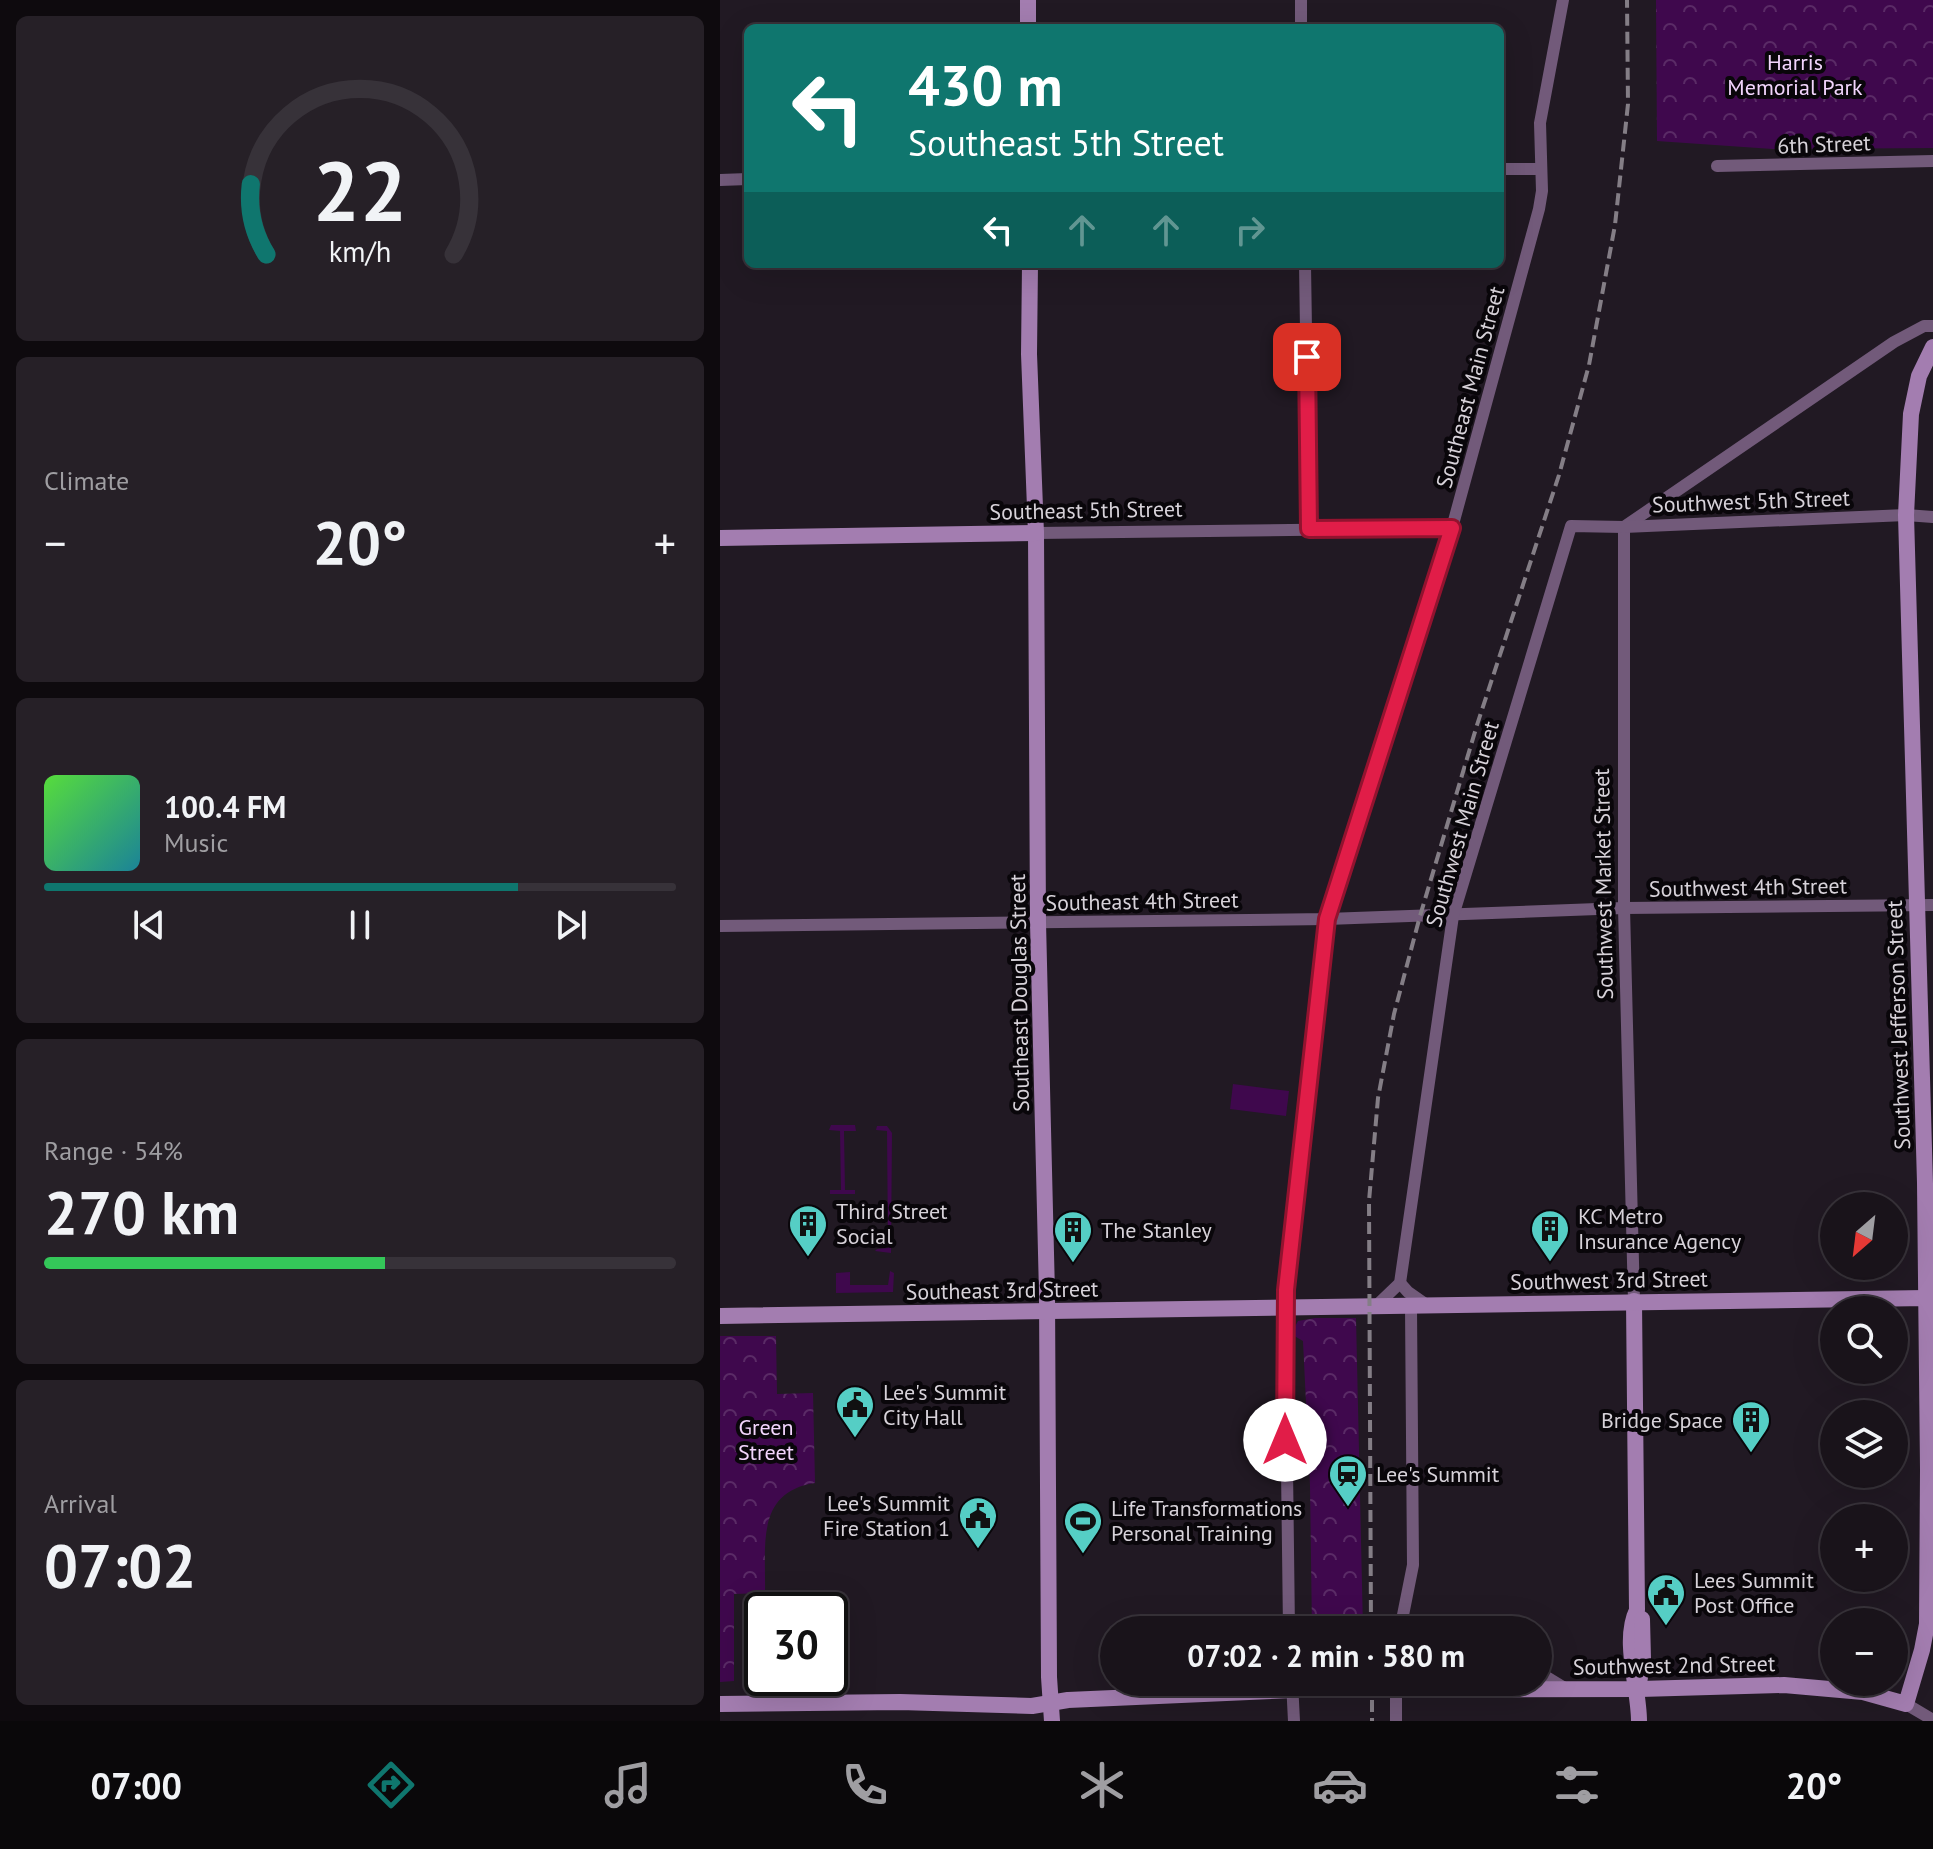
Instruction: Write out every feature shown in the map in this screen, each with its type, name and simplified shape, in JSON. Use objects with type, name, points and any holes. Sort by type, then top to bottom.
[{"type":"street","points":[[1028,0],[1028,24]]},
{"type":"street","points":[[1301,0],[1301,24]]},
{"type":"street","name":"Southeast Main Street","points":[[1289,1616],[1285,1306],[1327,919],[1452,528],[1539,209],[1542,191],[1540,123],[1563,0]]},
{"type":"street","name":"6th Street","points":[[1717,166],[1933,161]]},
{"type":"street","points":[[1504,169],[1540,169]]},
{"type":"street","points":[[720,180],[744,179]]},
{"type":"street","name":"Southeast Douglas Street","points":[[1030,268],[1052,1721]]},
{"type":"street","points":[[1305,268],[1309,529]]},
{"type":"street","points":[[1624,527],[1894,342],[1924,326],[1933,326]]},
{"type":"street","name":"Southwest Jefferson Street","points":[[1906,1704],[1927,1624],[1930,1300],[1925,905],[1906,515],[1911,414],[1919,376],[1933,347]]},
{"type":"street","name":"Southwest 5th Street","points":[[1571,526],[1624,527],[1906,515],[1933,517]]},
{"type":"street","name":"Southwest Main Street","points":[[1400,1283],[1453,916],[1571,526]]},
{"type":"street","name":"Southwest Market Street","points":[[1624,527],[1624,908],[1634,1301],[1637,1610],[1632,1625],[1631,1661],[1638,1689],[1639,1721]]},
{"type":"street","name":"Southeast 5th Street","points":[[720,538],[1452,528]]},
{"type":"street","name":"Southwest 4th Street","points":[[1420,916],[1624,908],[1925,905]]},
{"type":"street","name":"Southeast 4th Street","points":[[720,926],[1420,916]]},
{"type":"street","points":[[1376,1306],[1400,1283],[1429,1307]]},
{"type":"street","name":"Southwest 3rd Street","points":[[1285,1306],[1930,1300]]},
{"type":"street","name":"Southeast 3rd Street","points":[[720,1316],[1285,1306]]},
{"type":"street","points":[[1403,1616],[1413,1565],[1411,1307]]},
{"type":"street","points":[[1552,1680],[1566,1689]]},
{"type":"street","name":"Southwest 2nd Street","points":[[1552,1688],[1784,1685],[1863,1692],[1906,1704],[1933,1720]]},
{"type":"street","name":"Southwest 2nd Street","points":[[720,1704],[900,1702],[1032,1706],[1126,1696]]},
{"type":"street","points":[[1293,1696],[1294,1721]]},
{"type":"street","points":[[1396,1721],[1400,1696]]},
{"type":"green space","name":"Harris Memorial Park","points":[[1656,0],[1933,0],[1933,148],[1773,149],[1657,141]]},
{"type":"green space","points":[[1233,1084],[1289,1091],[1286,1116],[1230,1109]]},
{"type":"green space","points":[[831,1125],[855,1125],[856,1131],[844,1131],[845,1190],[855,1190],[855,1194],[830,1194],[830,1190],[841,1190],[840,1131],[829,1130]]},
{"type":"green space","points":[[877,1126],[887,1126],[892,1133],[891,1253],[875,1251],[888,1248],[887,1131],[876,1130]]},
{"type":"green space","points":[[890,1271],[894,1273],[893,1292],[836,1293],[836,1273],[850,1272],[850,1285],[888,1285]]},
{"type":"green space","points":[[1356,1318],[1363,1616],[1312,1616],[1303,1341],[1291,1334],[1298,1321]]},
{"type":"green space","name":"Green Street","points":[[720,1336],[776,1336],[777,1394],[813,1393],[815,1483],[796,1488],[782,1497],[773,1509],[765,1540],[765,1592],[734,1594],[734,1681],[720,1682]]},
{"type":"railway","points":[[1371,1616],[1369,1201],[1378,1098],[1394,1014],[1420,916],[1477,725],[1559,475],[1589,365],[1615,225],[1628,104],[1627,0]]},
{"type":"railway","points":[[1372,1696],[1372,1721]]},
{"type":"place","name":"Third Street Social","points":[[808,1258]]},
{"type":"place","name":"KC Metro Insurance Agency","points":[[1550,1263]]},
{"type":"place","name":"The Stanley","points":[[1073,1264]]},
{"type":"place","name":"Lee's Summit City Hall","points":[[855,1439]]},
{"type":"place","name":"Bridge Space","points":[[1751,1454]]},
{"type":"place","name":"Lee's Summit","points":[[1348,1508]]},
{"type":"place","name":"Lee's Summit Fire Station 1","points":[[978,1550]]},
{"type":"place","name":"Life Transformations Personal Training","points":[[1083,1555]]},
{"type":"place","name":"Lees Summit Post Office","points":[[1666,1627]]},
{"type":"route","points":[[1285,1440],[1286,1290],[1327,919],[1452,528],[1309,529],[1307,357]]}]
